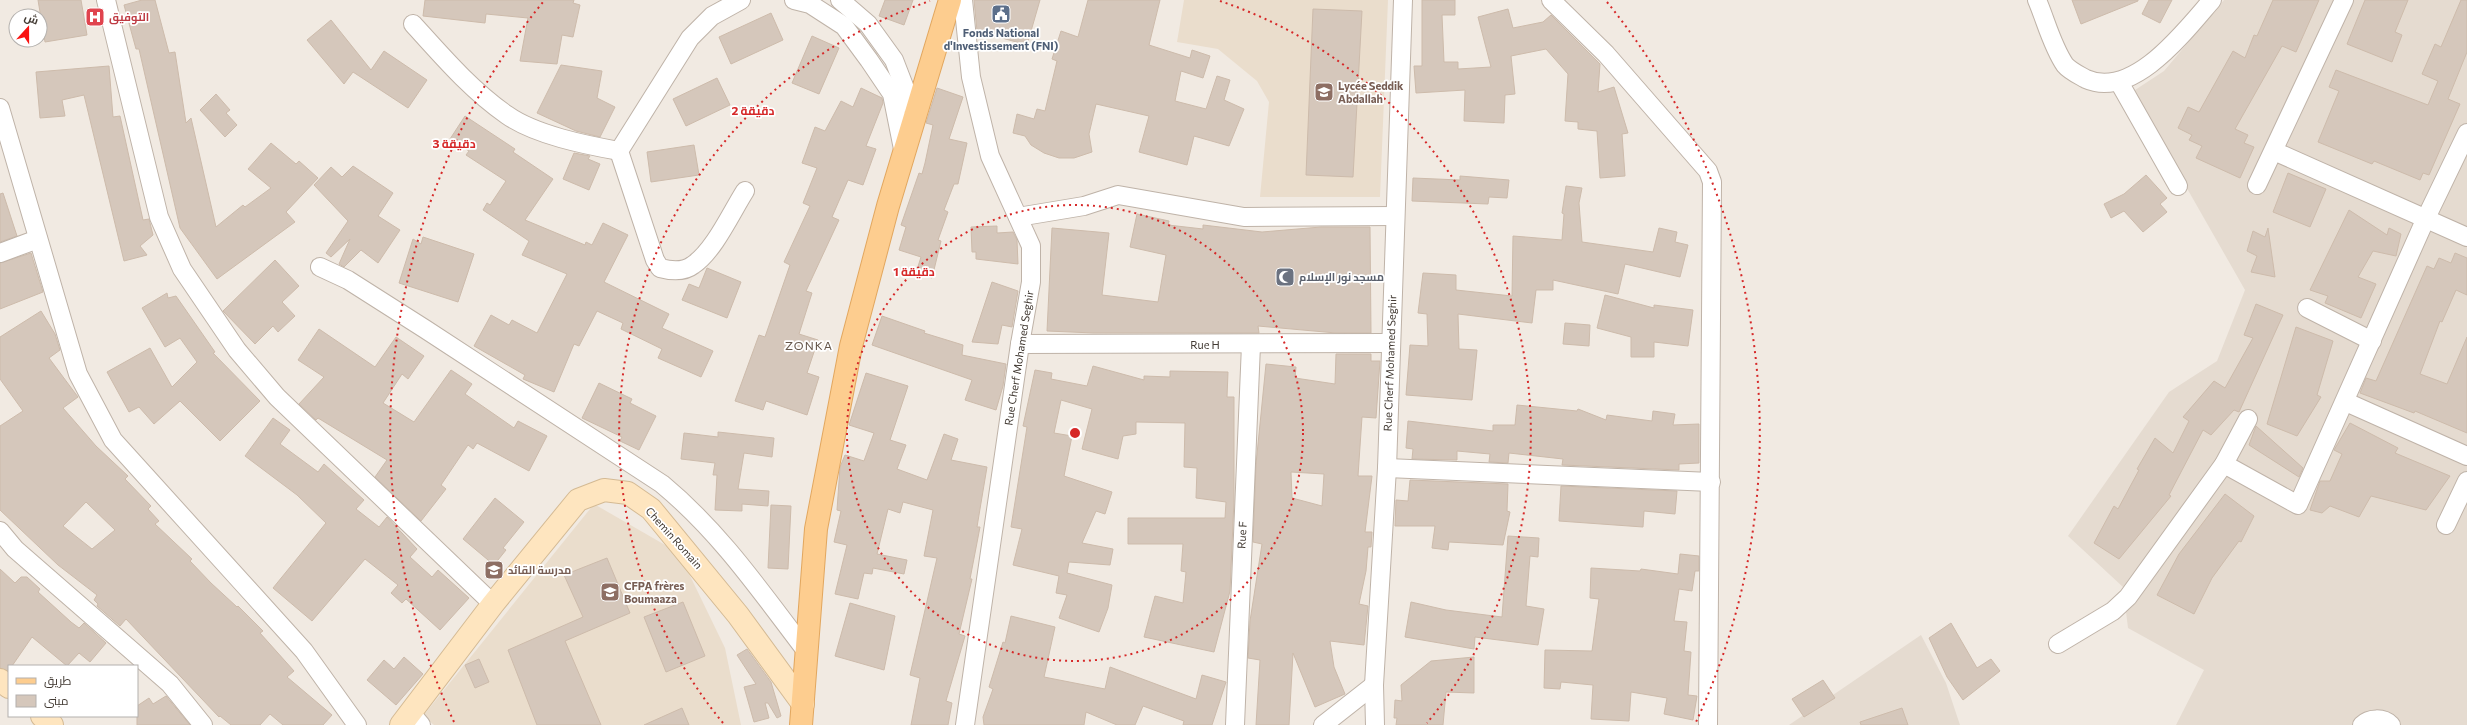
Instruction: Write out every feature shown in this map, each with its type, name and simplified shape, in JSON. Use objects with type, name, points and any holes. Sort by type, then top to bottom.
[{"type":"main road","points":[[802,714],[816,529],[851,346],[904,154],[950,0]]},
{"type":"street","points":[[106,0],[159,217],[182,269],[237,350],[277,397],[493,604]]},
{"type":"street","points":[[619,151],[690,38],[712,16],[741,0]]},
{"type":"street","points":[[794,0],[810,4],[844,26],[861,49],[892,94],[904,154]]},
{"type":"street","points":[[840,0],[868,24],[894,60],[916,116]]},
{"type":"street","name":"Rue Cherf Mohamed Seghir","points":[[963,0],[971,76],[990,156],[1031,246],[1031,282],[1020,344],[966,725]]},
{"type":"street","name":"Rue Cherf Mohamed Seghir","points":[[1375,725],[1374,685],[1387,468],[1403,0]]},
{"type":"street","points":[[1551,0],[1606,54],[1708,171],[1712,182],[1711,482],[1708,609],[1708,725]]},
{"type":"street","points":[[2038,0],[2066,66],[2078,75],[2097,84],[2118,82],[2148,65],[2176,41],[2212,0]]},
{"type":"street","points":[[2258,185],[2344,0]]},
{"type":"street","points":[[413,24],[455,71],[507,116],[556,136],[585,145],[619,151]]},
{"type":"street","points":[[2118,82],[2178,186]]},
{"type":"street","points":[[1,118],[78,374],[113,440],[304,651],[357,725]]},
{"type":"street","points":[[2224,464],[2298,505],[2346,402],[2426,218],[2467,133]]},
{"type":"street","points":[[619,151],[655,260],[660,268],[673,271],[692,266],[705,255],[745,191]]},
{"type":"street","points":[[2274,151],[2467,237]]},
{"type":"street","points":[[1018,217],[1084,206],[1118,195],[1244,217],[1395,216]]},
{"type":"street","points":[[0,253],[38,239]]},
{"type":"street","points":[[320,267],[348,280],[662,484],[692,510],[728,549],[807,652]]},
{"type":"street","points":[[2307,308],[2372,341]]},
{"type":"street","name":"Rue H","points":[[1020,344],[1251,345],[1391,343]]},
{"type":"street","name":"Rue F","points":[[1235,725],[1251,345]]},
{"type":"street","points":[[2346,402],[2467,456]]},
{"type":"street","points":[[2058,644],[2113,611],[2128,597],[2224,464],[2248,419]]},
{"type":"street","points":[[1387,468],[1711,482]]},
{"type":"street","points":[[2446,525],[2467,481]]},
{"type":"street","name":"Chemin Romain","points":[[411,721],[493,604],[578,500],[604,490],[628,493],[651,509],[678,539],[738,615],[802,714]]},
{"type":"street","points":[[0,531],[15,549],[170,684],[203,725]]},
{"type":"street","points":[[0,680],[8,687]]},
{"type":"street","points":[[1323,725],[1374,685]]},
{"type":"street","points":[[43,717],[52,725]]},
{"type":"street","points":[[2362,725],[2367,720],[2375,719],[2391,725]]},
{"type":"shaded area","name":"Lycée Seddik Abdallah","points":[[1184,0],[1388,0],[1380,197],[1260,197],[1269,102],[1257,81],[1218,49],[1177,42]]},
{"type":"shaded area","points":[[2224,0],[2467,0],[2467,725],[2176,725],[2204,670],[2128,628],[2123,587],[2068,536],[2169,392],[2217,361],[2245,290],[2132,92],[2164,71]]},
{"type":"shaded area","name":"CFPA frères Boumaaza","points":[[594,504],[679,553],[725,648],[741,725],[434,725],[423,716]]},
{"type":"shaded area","points":[[1921,635],[1946,683],[1960,725],[1789,725]]},
{"type":"building","points":[[38,0],[81,0],[87,35],[48,42],[48,8],[39,8]]},
{"type":"building","points":[[142,0],[155,0],[169,53],[175,52],[186,123],[191,118],[216,227],[243,205],[245,207],[271,188],[248,169],[271,143],[296,164],[299,161],[318,178],[286,212],[295,222],[217,279],[180,228],[139,49],[136,49],[124,5]]},
{"type":"building","points":[[425,0],[574,0],[573,3],[580,5],[573,37],[562,35],[557,64],[520,61],[528,18],[486,14],[485,23],[423,16]]},
{"type":"building","points":[[885,0],[913,0],[904,25],[879,16]]},
{"type":"building","name":"Fonds National d'Investissement (FNI)","points":[[974,0],[1040,0],[1027,45],[977,31]]},
{"type":"building","points":[[1088,0],[1160,0],[1149,45],[1190,58],[1192,50],[1210,56],[1203,78],[1181,71],[1175,101],[1206,109],[1217,76],[1230,80],[1224,100],[1244,109],[1229,146],[1194,136],[1187,165],[1139,152],[1149,116],[1096,104],[1089,134],[1092,152],[1074,158],[1059,158],[1044,153],[1031,145],[1025,136],[1013,133],[1017,114],[1034,119],[1037,109],[1045,111],[1057,61],[1052,59],[1061,31],[1078,37]]},
{"type":"building","points":[[1422,0],[1455,0],[1455,15],[1442,15],[1444,62],[1458,62],[1458,69],[1491,67],[1478,17],[1508,9],[1513,28],[1543,22],[1551,15],[1600,64],[1598,92],[1614,87],[1628,133],[1622,134],[1625,176],[1600,178],[1597,131],[1578,129],[1578,122],[1565,121],[1568,74],[1546,49],[1511,56],[1515,94],[1505,95],[1504,123],[1464,121],[1465,90],[1416,93],[1414,66],[1422,66]]},
{"type":"building","points":[[2072,0],[2138,0],[2138,1],[2081,24]]},
{"type":"building","points":[[2149,0],[2172,0],[2160,23],[2142,14]]},
{"type":"building","points":[[2273,0],[2319,0],[2296,52],[2282,46],[2235,129],[2248,135],[2244,143],[2254,147],[2240,178],[2196,158],[2202,146],[2189,140],[2192,135],[2178,128],[2188,107],[2199,112],[2233,51],[2245,58],[2254,35],[2257,36]]},
{"type":"building","points":[[2365,0],[2408,0],[2395,32],[2402,35],[2392,62],[2347,44]]},
{"type":"building","points":[[2461,0],[2467,0],[2467,52],[2448,99],[2460,104],[2429,175],[2423,173],[2420,180],[2374,161],[2372,164],[2318,142],[2339,91],[2329,87],[2336,70],[2428,105],[2438,81],[2422,74],[2435,44],[2441,47]]},
{"type":"building","points":[[1313,9],[1362,11],[1353,177],[1306,175]]},
{"type":"building","points":[[771,13],[783,40],[731,64],[719,37]]},
{"type":"building","points":[[331,20],[371,70],[384,51],[427,80],[408,108],[353,72],[344,84],[307,40]]},
{"type":"building","points":[[812,36],[839,48],[819,94],[792,83]]},
{"type":"building","points":[[561,65],[602,71],[597,98],[615,107],[600,137],[576,131],[537,113]]},
{"type":"building","points":[[109,66],[113,117],[120,116],[143,220],[149,219],[153,235],[140,246],[147,255],[124,261],[84,95],[62,100],[65,116],[40,118],[36,72]]},
{"type":"building","points":[[717,78],[730,105],[686,126],[673,99]]},
{"type":"building","points":[[861,88],[882,98],[883,103],[866,146],[876,149],[863,185],[848,180],[832,217],[839,220],[806,291],[812,293],[799,334],[818,340],[807,373],[819,377],[807,415],[766,401],[763,410],[735,401],[759,335],[765,337],[790,265],[784,262],[810,206],[803,203],[817,168],[802,163],[815,127],[825,131],[841,101],[853,107]]},
{"type":"building","points":[[937,88],[963,97],[949,139],[967,143],[958,184],[954,184],[944,210],[948,212],[938,240],[941,241],[932,278],[916,273],[921,257],[899,250],[906,227],[901,225],[919,173],[922,174],[925,163],[933,125],[926,123]]},
{"type":"building","points":[[216,94],[230,110],[226,113],[237,125],[225,137],[200,110]]},
{"type":"building","points":[[465,116],[515,149],[513,152],[553,179],[525,220],[585,245],[586,242],[592,245],[603,223],[628,235],[604,282],[669,314],[662,328],[713,351],[701,377],[658,358],[662,349],[621,329],[623,323],[597,311],[579,346],[574,344],[554,392],[523,379],[525,375],[474,346],[491,315],[509,325],[512,320],[537,333],[567,274],[522,255],[529,241],[483,210],[487,203],[490,205],[506,181],[466,155],[469,151],[450,139]]},
{"type":"building","points":[[694,145],[699,175],[651,182],[647,152]]},
{"type":"building","points":[[574,153],[590,156],[588,159],[600,164],[589,190],[563,179]]},
{"type":"building","points":[[353,166],[393,193],[378,216],[400,230],[378,263],[361,250],[344,267],[339,264],[350,239],[331,257],[326,253],[348,221],[314,185],[331,167],[342,177]]},
{"type":"building","points":[[2288,173],[2326,189],[2310,227],[2273,212]]},
{"type":"building","points":[[2146,175],[2167,198],[2160,204],[2167,212],[2143,232],[2124,211],[2111,218],[2104,204],[2124,194]]},
{"type":"building","points":[[1460,176],[1509,180],[1507,198],[1489,197],[1488,204],[1412,201],[1413,178],[1460,180]]},
{"type":"building","points":[[1566,186],[1582,188],[1579,203],[1582,242],[1653,252],[1659,228],[1677,232],[1675,242],[1688,245],[1680,277],[1625,264],[1618,294],[1553,280],[1553,290],[1536,290],[1532,323],[1458,314],[1459,349],[1477,350],[1472,400],[1406,395],[1410,345],[1428,346],[1427,314],[1418,313],[1423,273],[1456,275],[1456,290],[1512,296],[1513,236],[1562,240],[1564,214],[1562,213]]},
{"type":"building","points":[[3,193],[17,236],[0,242],[0,194]]},
{"type":"building","points":[[2349,210],[2387,235],[2389,228],[2401,234],[2396,256],[2373,251],[2358,277],[2376,284],[2361,318],[2325,303],[2328,296],[2310,290]]},
{"type":"building","points":[[1137,214],[1169,221],[1168,225],[1203,229],[1203,225],[1262,232],[1321,227],[1370,227],[1371,333],[1336,333],[1258,326],[1259,333],[1094,333],[1047,331],[1052,228],[1109,233],[1102,295],[1158,302],[1166,255],[1130,247]]},
{"type":"building","points":[[997,226],[997,233],[1013,232],[1017,240],[1018,264],[976,259],[976,252],[972,252],[971,227]]},
{"type":"building","points":[[2268,228],[2275,277],[2251,272],[2257,256],[2247,251],[2253,231],[2265,237]]},
{"type":"building","points":[[423,237],[474,254],[458,302],[399,283],[413,239],[421,244]]},
{"type":"building","points":[[31,253],[43,292],[0,309],[0,263]]},
{"type":"building","points":[[2455,253],[2467,258],[2467,295],[2456,290],[2442,322],[2440,321],[2420,374],[2447,384],[2467,337],[2467,433],[2415,411],[2414,413],[2360,393],[2366,378],[2376,381],[2427,266],[2434,269],[2439,258],[2451,263]]},
{"type":"building","points":[[275,260],[299,286],[282,302],[295,316],[278,332],[273,326],[255,344],[223,311]]},
{"type":"building","points":[[707,268],[741,282],[727,318],[682,300],[689,284],[699,288]]},
{"type":"building","points":[[992,282],[1018,291],[1012,327],[1002,325],[998,344],[972,342]]},
{"type":"building","points":[[167,293],[168,298],[176,296],[215,352],[213,353],[260,401],[220,441],[180,401],[154,424],[139,407],[129,412],[107,372],[150,348],[172,387],[197,362],[180,338],[165,347],[142,308]]},
{"type":"building","points":[[1605,295],[1654,308],[1654,305],[1693,310],[1688,346],[1654,342],[1654,357],[1631,357],[1631,337],[1597,328]]},
{"type":"building","points":[[2256,304],[2283,315],[2239,412],[2234,410],[2211,435],[2203,430],[2169,495],[2171,496],[2119,559],[2094,543],[2114,506],[2118,509],[2139,470],[2137,469],[2155,438],[2173,453],[2189,421],[2183,417],[2214,381],[2225,388],[2253,338],[2244,335]]},
{"type":"building","points":[[41,311],[55,334],[60,350],[49,358],[78,397],[63,408],[96,446],[128,476],[125,479],[151,506],[148,509],[159,521],[155,524],[192,559],[190,561],[211,583],[237,607],[238,606],[263,631],[260,633],[294,671],[287,677],[332,715],[323,725],[283,725],[270,714],[260,725],[231,725],[220,716],[219,717],[126,619],[120,626],[97,606],[98,604],[94,600],[97,595],[58,565],[0,510],[0,426],[23,411],[0,379],[0,337]],"holes":[[[86,502],[115,530],[92,549],[63,526]]]},
{"type":"building","points":[[882,316],[925,331],[924,333],[963,345],[962,355],[1006,364],[1003,386],[996,410],[965,400],[972,380],[872,345]]},
{"type":"building","points":[[1565,323],[1590,325],[1589,346],[1563,344]]},
{"type":"building","points":[[2296,327],[2333,341],[2317,395],[2321,397],[2297,436],[2267,424]]},
{"type":"building","points":[[319,329],[375,367],[396,337],[424,356],[408,379],[402,374],[383,403],[414,422],[451,370],[472,384],[465,394],[514,428],[518,421],[547,436],[529,471],[477,443],[473,449],[468,445],[441,485],[446,489],[421,521],[375,477],[387,460],[318,418],[316,420],[299,404],[324,377],[298,360]]},
{"type":"building","points":[[1336,354],[1371,354],[1371,361],[1380,361],[1376,418],[1362,417],[1358,476],[1372,476],[1365,532],[1372,532],[1371,547],[1368,547],[1366,571],[1359,604],[1368,606],[1364,645],[1330,641],[1334,667],[1345,694],[1315,707],[1293,653],[1289,725],[1256,725],[1260,660],[1248,658],[1250,621],[1262,544],[1253,542],[1256,464],[1266,364],[1296,367],[1295,378],[1335,384]],"holes":[[[1291,472],[1324,474],[1322,506],[1292,498]]]},
{"type":"building","points":[[1093,366],[1144,380],[1144,376],[1170,377],[1170,371],[1228,372],[1227,397],[1234,397],[1234,500],[1230,591],[1214,652],[1144,637],[1155,596],[1183,603],[1186,572],[1181,571],[1183,544],[1128,544],[1128,518],[1225,518],[1226,502],[1196,498],[1197,468],[1184,467],[1185,423],[1136,422],[1136,434],[1123,436],[1118,459],[1082,449],[1092,409],[1061,400],[1054,433],[1072,436],[1064,476],[1112,492],[1105,514],[1096,511],[1082,543],[1113,549],[1110,565],[1069,562],[1067,573],[1112,585],[1108,608],[1099,632],[1059,618],[1067,595],[1056,593],[1059,576],[1013,565],[1022,529],[1011,527],[1027,427],[1023,426],[1035,370],[1052,373],[1051,379],[1087,386]]},
{"type":"building","points":[[866,373],[908,386],[890,440],[906,445],[897,469],[927,480],[944,434],[958,439],[951,460],[987,467],[977,527],[980,527],[970,579],[972,579],[959,634],[965,636],[946,701],[952,703],[948,725],[911,725],[920,678],[910,675],[937,558],[924,556],[933,510],[903,502],[900,513],[888,509],[877,554],[907,560],[904,574],[873,568],[872,574],[864,573],[858,599],[835,594],[847,545],[834,542],[841,511],[837,510],[840,467],[845,455],[864,461],[874,433],[849,425]]},
{"type":"building","points":[[599,383],[632,399],[630,403],[656,416],[639,450],[620,441],[622,437],[582,418]]},
{"type":"building","points":[[1517,405],[1577,411],[1578,409],[1606,420],[1607,415],[1652,421],[1653,411],[1675,414],[1673,425],[1699,424],[1699,463],[1679,464],[1679,470],[1562,465],[1563,459],[1509,453],[1508,463],[1489,462],[1490,454],[1457,451],[1457,460],[1412,459],[1413,449],[1406,448],[1408,421],[1493,431],[1493,425],[1515,425]]},
{"type":"building","points":[[273,418],[290,430],[280,444],[318,472],[324,464],[364,500],[356,509],[379,527],[387,517],[417,549],[410,557],[432,577],[438,570],[469,598],[440,630],[406,599],[402,603],[391,593],[398,585],[365,559],[312,621],[273,588],[326,523],[297,495],[245,456]]},
{"type":"building","points":[[2350,423],[2398,448],[2395,453],[2450,476],[2426,510],[2371,496],[2359,517],[2330,506],[2322,513],[2310,510],[2320,481],[2330,481],[2342,454],[2334,450]]},
{"type":"building","points":[[2256,426],[2303,468],[2299,477],[2249,445]]},
{"type":"building","points":[[718,432],[774,438],[772,457],[744,453],[738,489],[769,491],[768,506],[742,504],[742,511],[715,510],[717,475],[713,475],[715,463],[681,459],[684,433],[718,437]]},
{"type":"building","points":[[1410,480],[1508,484],[1507,511],[1510,512],[1503,545],[1449,542],[1448,550],[1432,548],[1435,526],[1395,526],[1396,500],[1408,501]]},
{"type":"building","points":[[1561,486],[1677,491],[1675,514],[1644,511],[1643,527],[1559,521]]},
{"type":"building","points":[[2225,494],[2254,516],[2241,542],[2239,541],[2212,578],[2194,614],[2157,595],[2179,554]]},
{"type":"building","points":[[495,498],[524,522],[503,548],[506,550],[494,565],[463,539]]},
{"type":"building","points":[[771,505],[791,506],[788,569],[768,568]]},
{"type":"building","points":[[1508,536],[1539,538],[1538,557],[1530,556],[1526,606],[1544,609],[1538,645],[1475,637],[1474,649],[1405,637],[1411,602],[1446,610],[1502,617]]},
{"type":"building","points":[[1680,554],[1699,556],[1699,571],[1695,571],[1692,591],[1679,589],[1674,621],[1687,622],[1684,651],[1691,652],[1688,695],[1697,696],[1693,720],[1664,714],[1667,698],[1631,692],[1629,721],[1591,719],[1593,685],[1561,682],[1560,689],[1544,688],[1545,650],[1592,651],[1599,599],[1590,598],[1591,568],[1640,571],[1641,569],[1678,574]]},
{"type":"building","points":[[607,558],[630,613],[565,641],[601,725],[537,725],[508,650],[583,617],[564,575]]},
{"type":"building","points":[[0,569],[15,583],[21,577],[27,577],[40,589],[38,592],[71,622],[79,628],[84,623],[106,643],[90,662],[79,653],[68,665],[66,665],[32,637],[13,665],[8,665],[8,671],[0,668]]},
{"type":"building","points":[[683,602],[705,656],[666,672],[644,617]]},
{"type":"building","points":[[850,603],[895,616],[884,670],[835,656]]},
{"type":"building","points":[[1011,616],[1055,627],[1044,677],[1105,689],[1110,667],[1196,699],[1202,675],[1226,682],[1212,725],[1183,725],[1184,721],[1143,706],[1135,725],[1117,725],[1086,712],[1084,725],[984,725],[983,717],[993,689],[989,687],[1003,642],[1005,643]]},
{"type":"building","points":[[1951,623],[1977,668],[1991,659],[2000,671],[1963,700],[1947,677],[1929,638]]},
{"type":"building","points":[[747,649],[771,682],[781,716],[777,718],[768,703],[765,703],[769,718],[754,722],[744,687],[756,684],[737,655]]},
{"type":"building","points":[[404,657],[423,674],[396,705],[367,680],[384,660],[394,669]]},
{"type":"building","points":[[1474,657],[1474,693],[1446,692],[1443,725],[1396,725],[1397,718],[1394,718],[1395,700],[1402,701],[1401,685],[1431,661]]},
{"type":"building","points":[[479,659],[489,682],[475,688],[465,665]]},
{"type":"building","points":[[1823,680],[1835,698],[1804,717],[1792,699]]},
{"type":"building","points":[[166,696],[190,725],[137,725],[138,705],[149,698],[153,704]]},
{"type":"building","points":[[682,708],[689,725],[644,725]]},
{"type":"building","points":[[1902,708],[1908,725],[1861,725],[1860,722]]},
{"type":"place","name":"Fonds National d'Investissement (FNI)","points":[[1001,14]]},
{"type":"place","name":"التوفيق","points":[[95,17]]},
{"type":"place","name":"Lycée Seddik Abdallah","points":[[1324,92]]},
{"type":"place","name":"مسجد نور الإسلام","points":[[1285,277]]},
{"type":"place","name":"مدرسة القائد","points":[[494,570]]},
{"type":"place","name":"CFPA frères Boumaaza","points":[[610,592]]},
{"type":"district","name":"ZONKA","points":[[809,346]]}]
